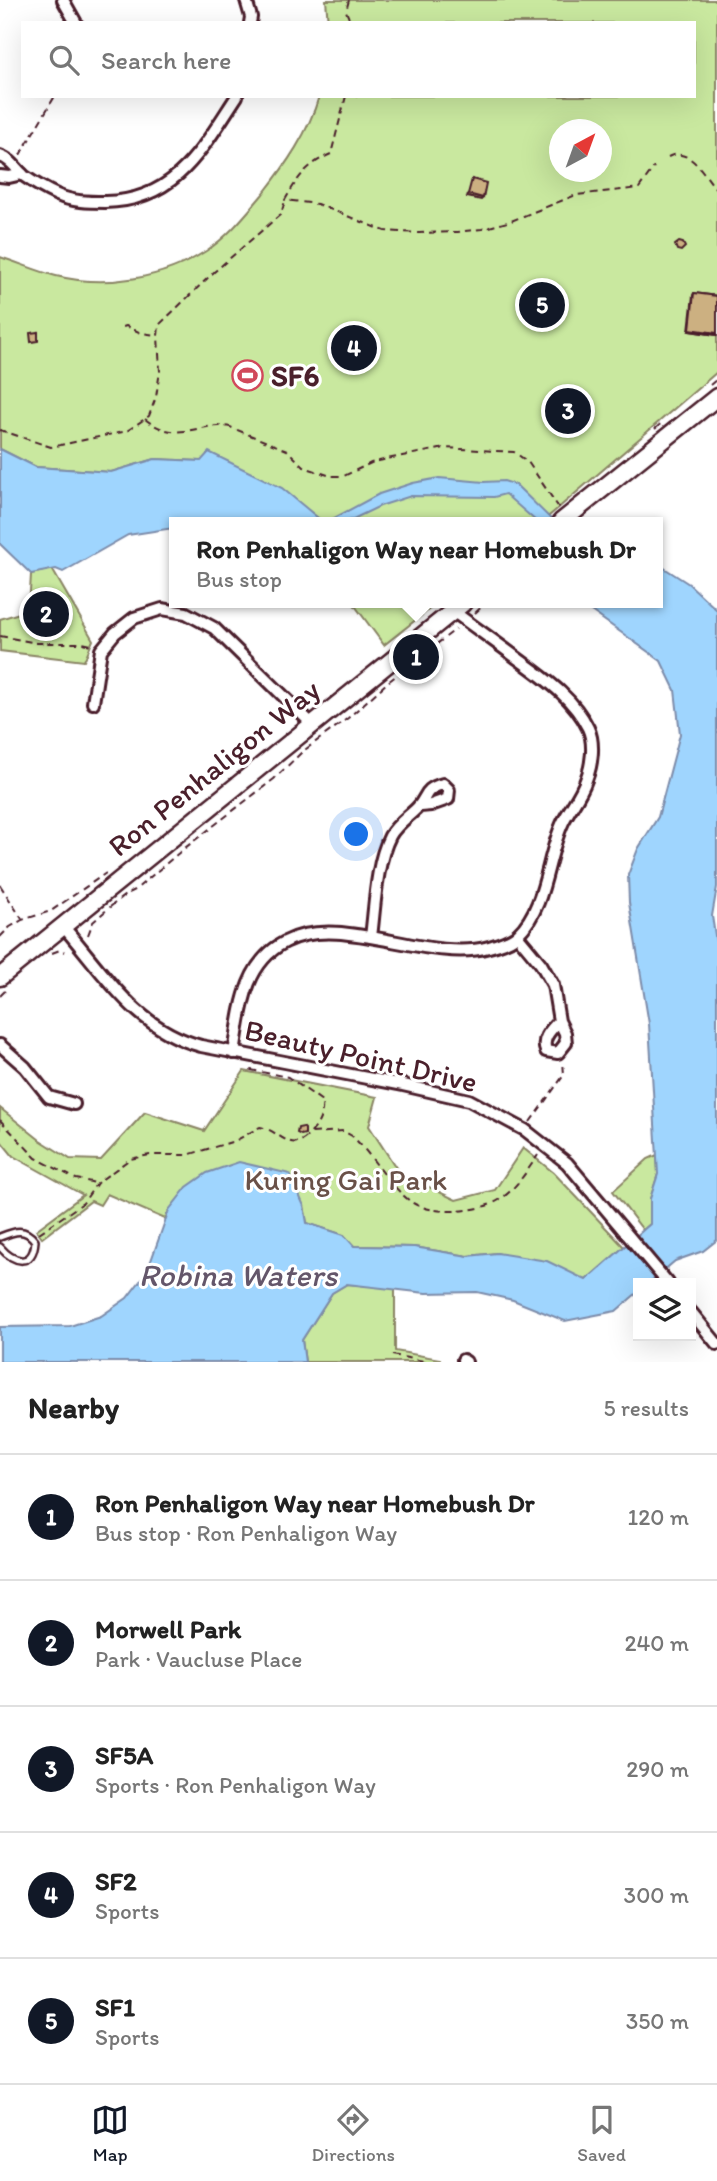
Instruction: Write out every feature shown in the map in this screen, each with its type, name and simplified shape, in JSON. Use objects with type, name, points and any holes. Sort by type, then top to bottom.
[{"type":"street","points":[[63,0],[75,21]]},
{"type":"street","points":[[246,0],[250,21]]},
{"type":"street","points":[[0,156],[15,164],[22,174],[57,195],[82,202],[118,202],[152,193],[187,168],[236,98]]},
{"type":"street","points":[[0,176],[22,174]]},
{"type":"street","points":[[563,517],[717,397]]},
{"type":"street","points":[[93,702],[101,650],[134,618],[162,609],[186,613],[214,628],[313,725]]},
{"type":"street","points":[[234,1053],[248,981],[260,962],[276,947],[303,935],[330,933],[431,947],[466,950],[490,947],[517,935],[541,899],[552,850],[563,822],[586,781],[592,754],[589,730],[572,702],[462,613]]},
{"type":"street","name":"Ron Penhaligon Way","points":[[0,977],[313,725],[462,613]]},
{"type":"street","points":[[371,937],[382,859],[391,835],[420,806]]},
{"type":"street","name":"Beauty Point Drive","points":[[63,926],[132,1007],[154,1026],[186,1042],[403,1085],[469,1101],[525,1130],[567,1163],[664,1278]]},
{"type":"street","points":[[517,935],[541,964],[553,985],[559,1021],[566,1042],[558,1053],[551,1053],[546,1051],[544,1045],[546,1037],[559,1021]]},
{"type":"street","points":[[0,1045],[25,1067],[49,1097],[74,1104]]},
{"type":"street","points":[[696,1318],[717,1344]]},
{"type":"lane","points":[[0,1237],[19,1230],[28,1233],[35,1241],[34,1252],[28,1259],[20,1261],[8,1256],[0,1247]]},
{"type":"path","points":[[349,0],[346,11],[350,21]]},
{"type":"path","points":[[15,164],[54,98]]},
{"type":"path","points":[[0,430],[51,447],[127,431],[149,416],[160,371],[159,325],[214,272],[281,214],[294,184],[312,162],[331,154],[345,98]]},
{"type":"path","points":[[667,157],[671,154],[691,158],[717,190]]},
{"type":"path","points":[[285,200],[317,204],[385,231],[457,232],[511,221],[576,195],[639,188],[654,167]]},
{"type":"path","points":[[123,327],[158,336]]},
{"type":"path","points":[[145,419],[164,429],[183,432],[230,427],[287,450],[304,467],[331,477],[344,475],[371,463],[445,448],[514,452],[533,468],[561,517]]},
{"type":"path","points":[[88,935],[93,922],[110,907],[135,890],[348,718],[462,613]]},
{"type":"path","points":[[0,636],[37,643],[82,643],[101,650]]},
{"type":"path","points":[[0,937],[22,920],[51,911],[108,872]]},
{"type":"path","points":[[0,885],[22,920]]},
{"type":"path","points":[[525,1130],[564,1075],[562,1050]]},
{"type":"path","points":[[32,1236],[83,1203],[97,1183],[130,1159],[150,1155],[187,1155],[235,1141],[260,1127],[267,1128],[285,1140],[296,1142],[307,1138],[319,1122],[323,1111],[322,1101],[289,1077],[251,1070],[254,1056]]},
{"type":"path","points":[[0,1120],[36,1158],[76,1179],[97,1183]]},
{"type":"path","points":[[311,1133],[343,1131],[360,1144],[381,1171],[412,1202],[421,1207],[452,1211],[488,1205],[500,1200],[516,1185],[545,1145]]},
{"type":"path","points":[[393,1355],[429,1362]]},
{"type":"green space","points":[[326,0],[717,0],[717,372],[548,517],[313,517],[201,461],[155,459],[111,472],[36,467],[0,449],[0,257],[56,276],[94,281],[114,281],[153,274],[189,261],[222,239],[263,194],[296,148],[318,98],[696,98],[696,21],[328,21]]},
{"type":"green space","points":[[52,569],[93,640],[84,661],[0,651],[0,619],[29,610],[31,574]]},
{"type":"green space","points":[[357,608],[431,608],[384,645]]},
{"type":"green space","name":"Kuring Gai Park","points":[[244,1071],[377,1097],[369,1126],[404,1180],[414,1180],[456,1200],[495,1190],[523,1148],[554,1173],[624,1247],[586,1280],[497,1253],[468,1256],[414,1247],[354,1246],[344,1235],[307,1223],[304,1205],[170,1209],[165,1219],[107,1194],[100,1205],[91,1201],[42,1238],[36,1230],[83,1195],[13,1156],[0,1140],[0,1108],[40,1140],[70,1159],[101,1160],[145,1112],[204,1131]]},
{"type":"green space","points":[[657,1155],[658,1174],[650,1199],[650,1224],[643,1230],[613,1191],[648,1159]]},
{"type":"green space","points":[[347,1284],[395,1288],[395,1351],[440,1359],[440,1362],[305,1362],[302,1340],[332,1293]]},
{"type":"water","points":[[0,449],[36,467],[111,472],[155,459],[201,461],[209,452],[282,488],[317,517],[169,517],[169,529],[128,535],[63,572],[56,569],[31,574],[0,544]]},
{"type":"water","points":[[439,478],[504,481],[516,485],[549,517],[531,517],[505,494],[494,497],[411,496],[357,517],[336,517],[379,494]]},
{"type":"water","name":"Robina Waters","points":[[663,567],[689,584],[717,610],[717,887],[712,916],[717,948],[717,1240],[703,1251],[675,1261],[655,1278],[633,1278],[633,1296],[616,1311],[565,1321],[513,1300],[477,1292],[426,1293],[347,1284],[332,1293],[302,1340],[305,1362],[0,1362],[0,1327],[70,1326],[101,1316],[127,1298],[147,1272],[169,1210],[187,1187],[207,1173],[239,1162],[290,1174],[304,1206],[307,1223],[344,1235],[354,1246],[414,1247],[468,1256],[497,1253],[547,1261],[586,1280],[650,1224],[650,1199],[658,1174],[649,1024],[629,903],[628,875],[638,849],[658,817],[680,734],[675,690],[661,661],[587,608],[663,608]]},
{"type":"building","points":[[472,179],[486,183],[483,198],[468,194]]},
{"type":"building","points":[[679,242],[685,247],[681,251],[677,250],[675,245]]},
{"type":"building","points":[[694,293],[717,296],[717,333],[690,329]]},
{"type":"building","points":[[38,332],[38,341],[31,342],[30,333]]},
{"type":"building","points":[[303,1127],[305,1134],[297,1133],[298,1128]]},
{"type":"place","name":"SF1","points":[[542,305]]},
{"type":"place","name":"SF2","points":[[354,348]]},
{"type":"place","name":"SF6","points":[[248,376]]},
{"type":"place","name":"SF5A","points":[[568,411]]},
{"type":"place","name":"Morwell Park","points":[[46,614]]},
{"type":"place","name":"Ron Penhaligon Way near Homebush Dr","points":[[416,657]]}]
